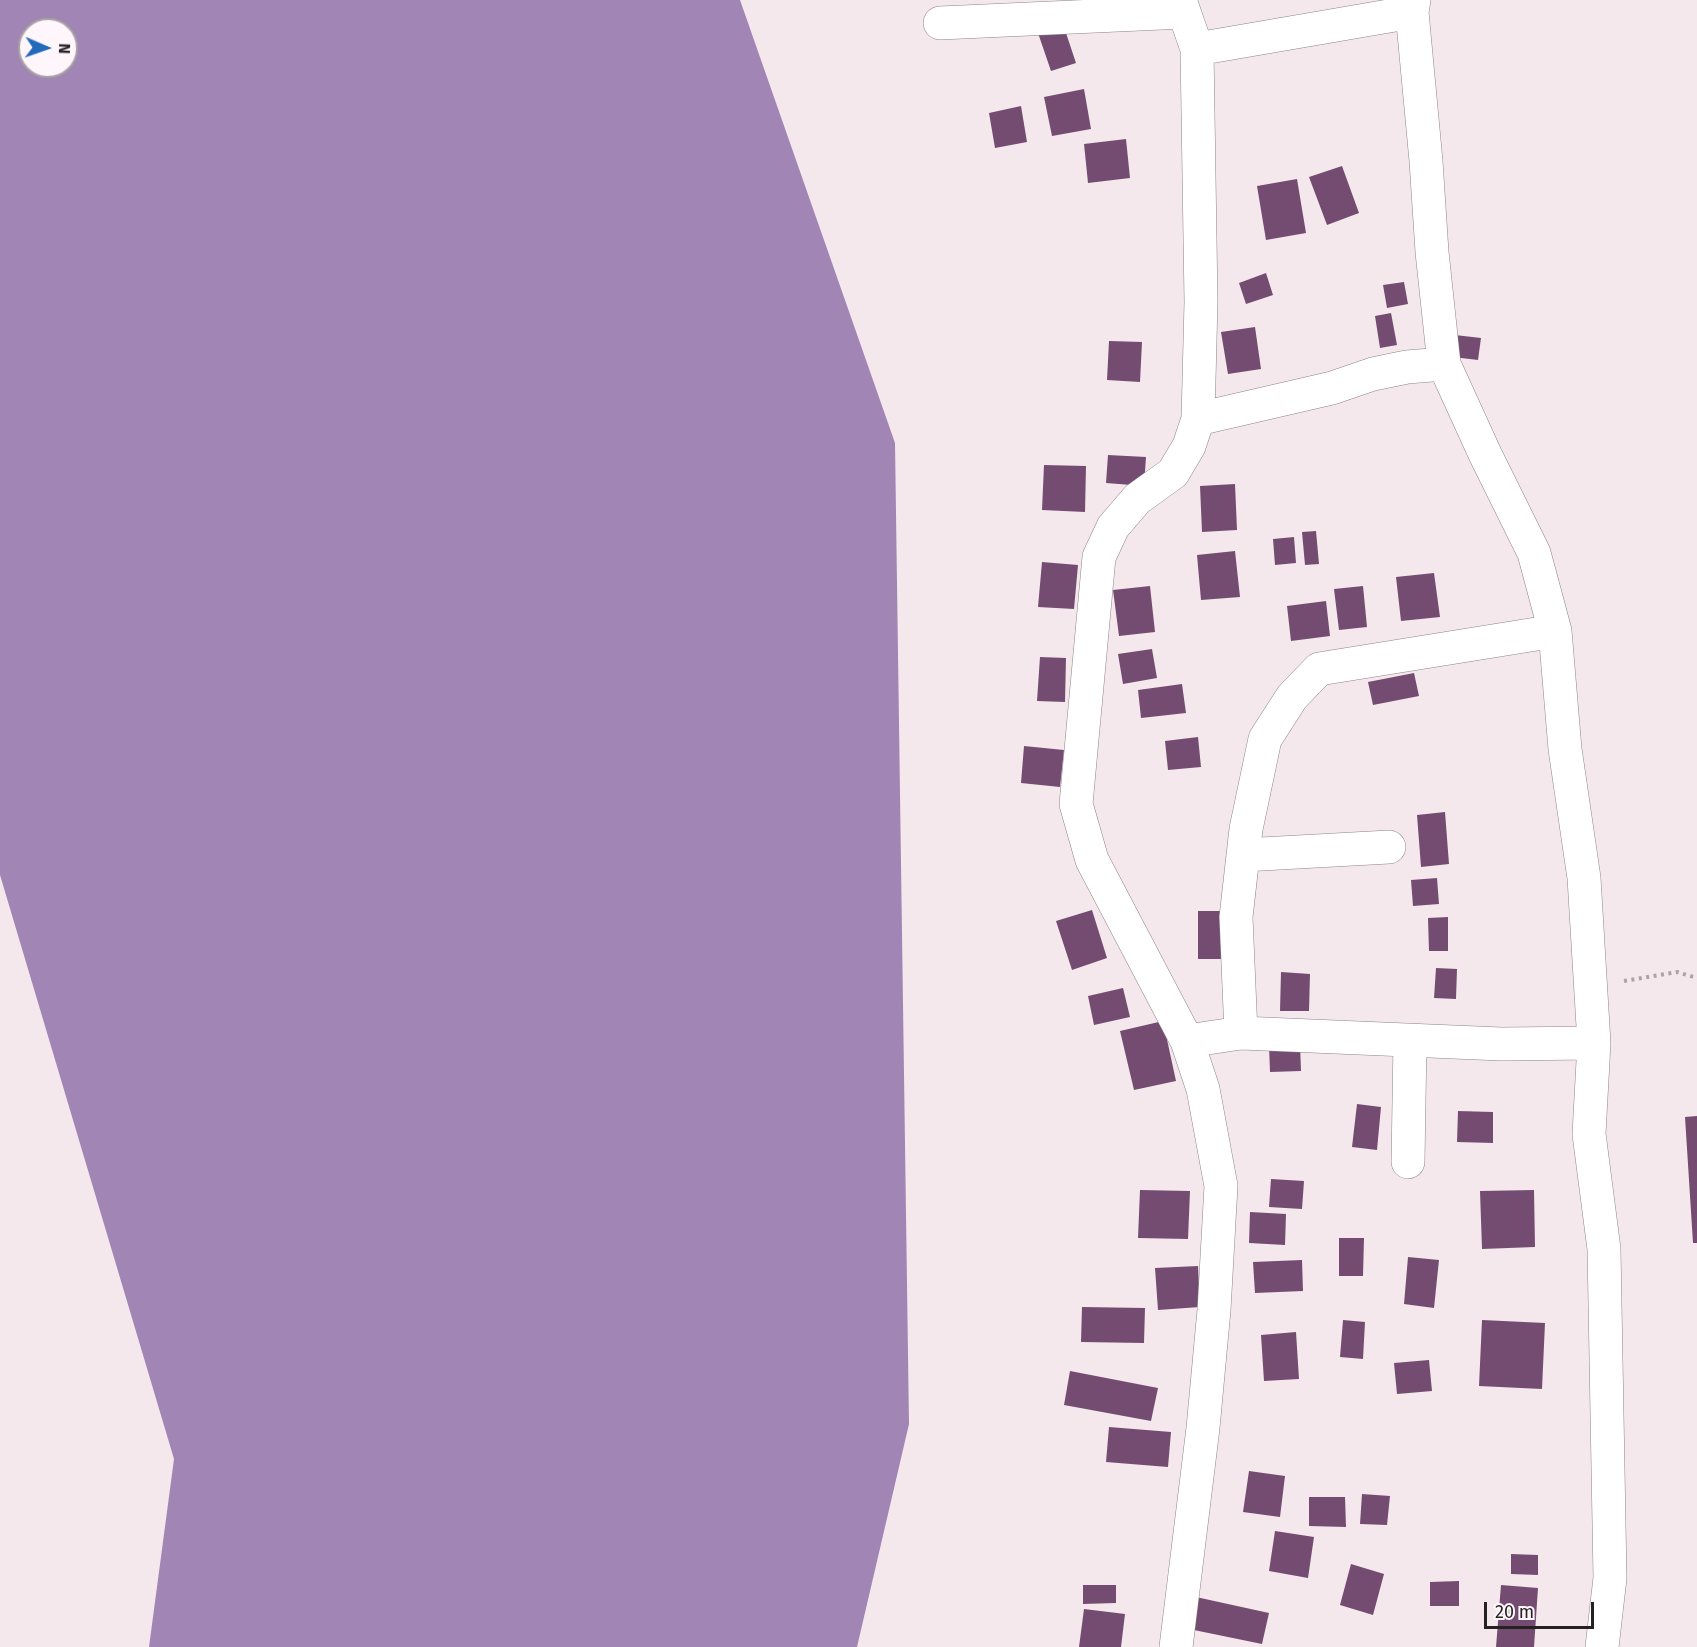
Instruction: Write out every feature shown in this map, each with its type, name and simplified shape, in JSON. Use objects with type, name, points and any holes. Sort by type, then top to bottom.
[{"type":"street","points":[[940,23],[1182,6],[1197,50],[1201,302],[1198,419],[1190,446],[1173,473],[1137,499],[1113,527],[1099,557],[1076,804],[1092,860],[1187,1041],[1203,1089],[1221,1186],[1214,1310],[1205,1405],[1176,1647]]},
{"type":"street","points":[[1197,50],[1413,6],[1432,252],[1444,364],[1534,553],[1555,631],[1565,749],[1584,878],[1594,1043],[1589,1134],[1604,1249],[1610,1578],[1602,1647]]},
{"type":"street","points":[[1198,419],[1332,388],[1373,374],[1407,367],[1444,364]]},
{"type":"street","points":[[1241,1033],[1236,917],[1246,829],[1265,739],[1292,697],[1319,669],[1555,631]]},
{"type":"street","points":[[1243,855],[1389,847]]},
{"type":"street","points":[[1187,1041],[1241,1033],[1501,1044],[1594,1043]]},
{"type":"street","points":[[1408,1162],[1410,1041]]},
{"type":"path","points":[[1591,986],[1677,972],[1697,978]]},
{"type":"shaded area","points":[[0,0],[740,0],[895,443],[909,1424],[857,1647],[149,1647],[174,1459],[0,875]]},
{"type":"building","points":[[1063,24],[1076,63],[1051,71],[1038,33]]},
{"type":"building","points":[[1084,89],[1091,129],[1052,136],[1044,97]]},
{"type":"building","points":[[1021,106],[1027,142],[995,148],[989,113]]},
{"type":"building","points":[[1126,139],[1130,178],[1088,183],[1084,144]]},
{"type":"building","points":[[1342,166],[1359,213],[1327,225],[1309,177]]},
{"type":"building","points":[[1297,179],[1306,233],[1266,240],[1257,186]]},
{"type":"building","points":[[1266,273],[1273,295],[1246,304],[1239,283]]},
{"type":"building","points":[[1404,282],[1408,304],[1387,308],[1383,285]]},
{"type":"building","points":[[1391,313],[1397,345],[1380,348],[1375,316]]},
{"type":"building","points":[[1255,327],[1261,369],[1228,374],[1221,332]]},
{"type":"building","points":[[1455,335],[1481,338],[1478,360],[1453,357]]},
{"type":"building","points":[[1109,341],[1142,342],[1140,382],[1107,380]]},
{"type":"building","points":[[1108,455],[1146,457],[1144,486],[1106,483]]},
{"type":"building","points":[[1044,465],[1086,466],[1085,512],[1042,510]]},
{"type":"building","points":[[1235,484],[1237,530],[1202,532],[1200,486]]},
{"type":"building","points":[[1316,531],[1319,564],[1305,565],[1302,532]]},
{"type":"building","points":[[1294,537],[1296,563],[1275,565],[1273,539]]},
{"type":"building","points":[[1235,551],[1240,597],[1201,600],[1197,555]]},
{"type":"building","points":[[1042,562],[1078,565],[1074,609],[1038,607]]},
{"type":"building","points":[[1434,573],[1440,617],[1401,621],[1396,577]]},
{"type":"building","points":[[1150,586],[1155,632],[1119,636],[1113,590]]},
{"type":"building","points":[[1363,586],[1367,627],[1339,630],[1334,589]]},
{"type":"building","points":[[1326,601],[1330,636],[1291,641],[1287,606]]},
{"type":"building","points":[[1152,649],[1157,678],[1123,684],[1118,654]]},
{"type":"building","points":[[1040,657],[1066,658],[1065,702],[1037,701]]},
{"type":"building","points":[[1414,673],[1419,696],[1373,705],[1368,682]]},
{"type":"building","points":[[1182,684],[1186,713],[1141,718],[1138,690]]},
{"type":"building","points":[[1198,737],[1201,767],[1168,770],[1165,741]]},
{"type":"building","points":[[1024,746],[1064,750],[1060,787],[1021,783]]},
{"type":"building","points":[[1445,812],[1449,864],[1421,867],[1417,815]]},
{"type":"building","points":[[1437,878],[1439,904],[1413,906],[1411,880]]},
{"type":"building","points":[[1092,910],[1107,958],[1072,970],[1056,921]]},
{"type":"building","points":[[1198,911],[1222,911],[1223,959],[1198,959]]},
{"type":"building","points":[[1448,917],[1448,951],[1429,951],[1428,918]]},
{"type":"building","points":[[1436,968],[1457,969],[1456,999],[1434,998]]},
{"type":"building","points":[[1281,972],[1310,974],[1309,1011],[1280,1011]]},
{"type":"building","points":[[1123,988],[1130,1017],[1094,1025],[1088,996]]},
{"type":"building","points":[[1163,1021],[1176,1081],[1134,1090],[1120,1031]]},
{"type":"building","points":[[1300,1044],[1301,1071],[1270,1072],[1269,1045]]},
{"type":"building","points":[[1357,1104],[1381,1107],[1377,1150],[1352,1147]]},
{"type":"building","points":[[1458,1111],[1493,1112],[1493,1143],[1457,1142]]},
{"type":"building","points":[[1697,1116],[1697,1243],[1693,1243],[1685,1117]]},
{"type":"building","points":[[1271,1179],[1304,1181],[1302,1209],[1269,1207]]},
{"type":"building","points":[[1140,1190],[1190,1191],[1188,1239],[1138,1238]]},
{"type":"building","points":[[1534,1190],[1535,1247],[1482,1249],[1480,1191]]},
{"type":"building","points":[[1250,1212],[1286,1214],[1285,1245],[1249,1243]]},
{"type":"building","points":[[1339,1238],[1364,1238],[1363,1276],[1339,1276]]},
{"type":"building","points":[[1408,1257],[1439,1260],[1434,1308],[1404,1304]]},
{"type":"building","points":[[1302,1260],[1303,1291],[1255,1293],[1253,1262]]},
{"type":"building","points":[[1198,1266],[1200,1307],[1158,1310],[1155,1268]]},
{"type":"building","points":[[1082,1307],[1145,1308],[1144,1343],[1081,1342]]},
{"type":"building","points":[[1343,1320],[1365,1322],[1363,1359],[1340,1357]]},
{"type":"building","points":[[1482,1320],[1545,1323],[1542,1389],[1479,1386]]},
{"type":"building","points":[[1296,1332],[1299,1379],[1264,1381],[1261,1335]]},
{"type":"building","points":[[1429,1360],[1432,1391],[1397,1394],[1394,1363]]},
{"type":"building","points":[[1070,1371],[1158,1388],[1151,1421],[1064,1405]]},
{"type":"building","points":[[1109,1427],[1171,1432],[1168,1467],[1106,1462]]},
{"type":"building","points":[[1249,1471],[1285,1476],[1280,1517],[1243,1512]]},
{"type":"building","points":[[1362,1494],[1390,1496],[1387,1525],[1360,1524]]},
{"type":"building","points":[[1309,1497],[1345,1497],[1346,1527],[1309,1526]]},
{"type":"building","points":[[1275,1531],[1314,1537],[1308,1578],[1269,1571]]},
{"type":"building","points":[[1511,1554],[1538,1555],[1538,1575],[1511,1574]]},
{"type":"building","points":[[1351,1564],[1384,1574],[1373,1615],[1340,1605]]},
{"type":"building","points":[[1459,1581],[1459,1606],[1430,1606],[1430,1582]]},
{"type":"building","points":[[1083,1585],[1116,1585],[1116,1603],[1083,1604]]},
{"type":"building","points":[[1501,1585],[1538,1588],[1534,1647],[1496,1647]]},
{"type":"building","points":[[1196,1597],[1269,1613],[1262,1644],[1189,1629]]},
{"type":"building","points":[[1084,1609],[1125,1614],[1121,1647],[1079,1647]]}]
